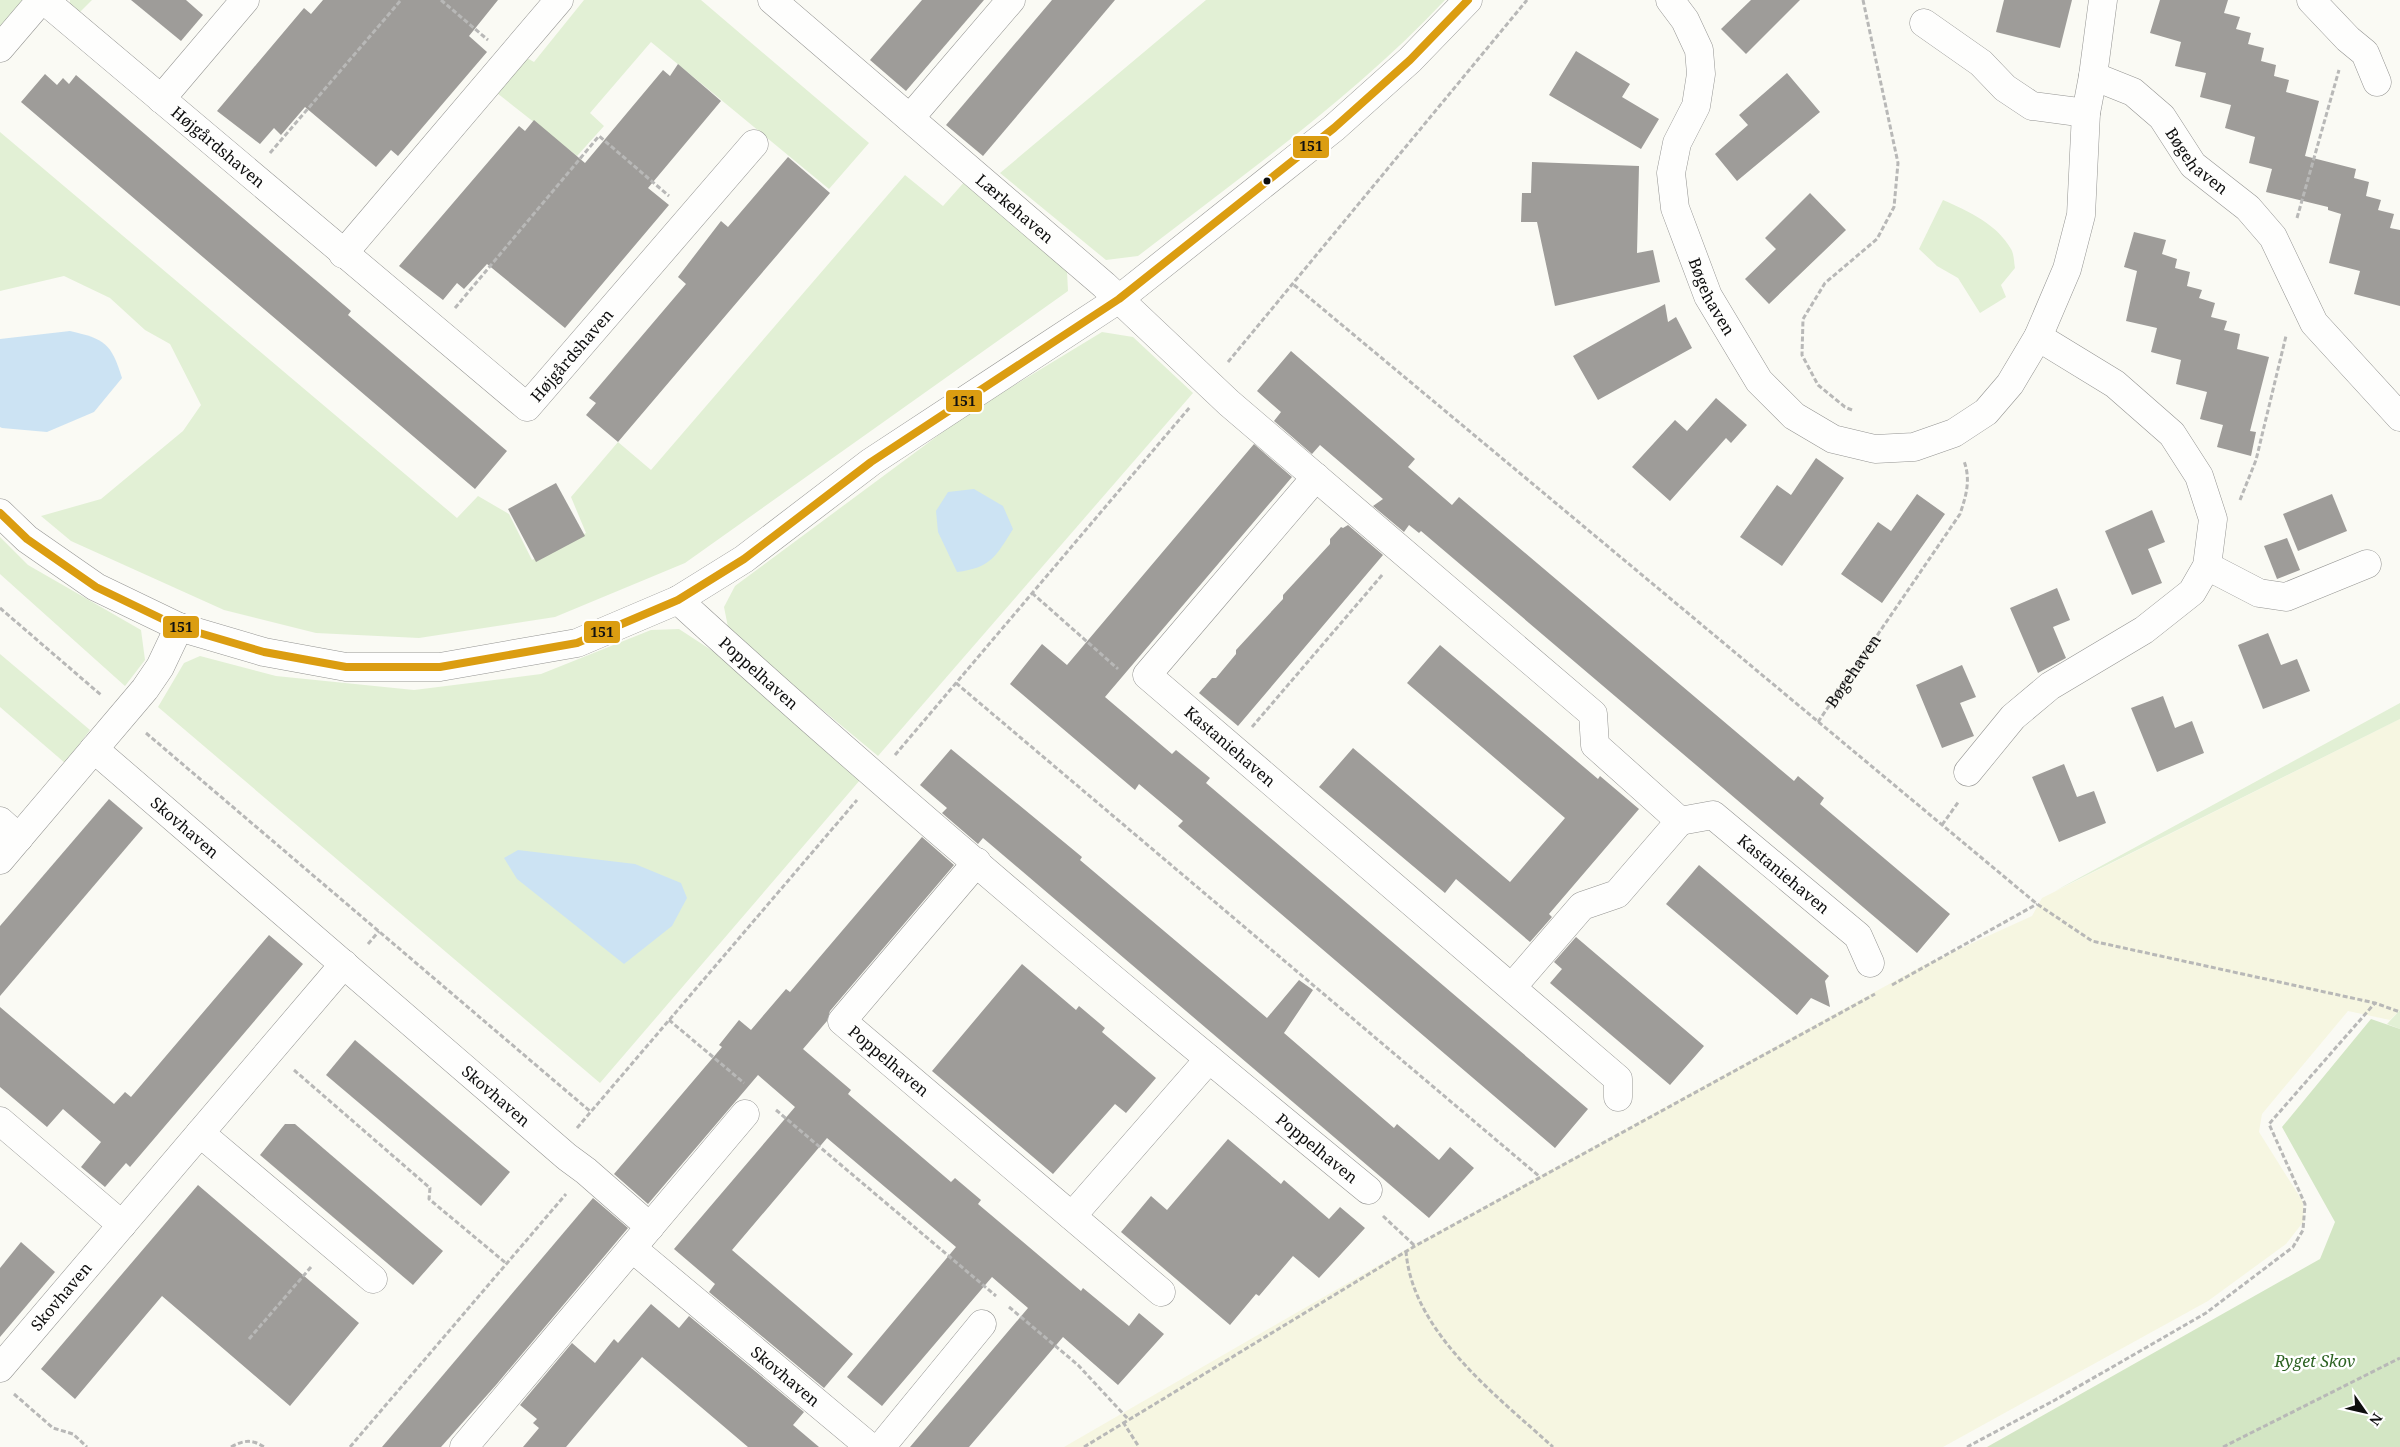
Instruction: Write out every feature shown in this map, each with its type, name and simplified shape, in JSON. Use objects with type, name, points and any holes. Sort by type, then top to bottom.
[{"type":"street","name":"Højgårdshaven","points":[[0,48],[42,0],[526,407],[754,144]]},
{"type":"street","name":"Højgårdshaven","points":[[161,99],[245,0]]},
{"type":"street","points":[[343,254],[559,0]]},
{"type":"street","name":"Lærkehaven","points":[[772,0],[1119,299]]},
{"type":"street","points":[[910,118],[1011,0]]},
{"type":"street","points":[[0,513],[27,539],[96,586],[179,627],[264,652],[346,667],[440,667],[577,643],[678,600],[744,559],[871,462],[1119,299],[1334,128],[1410,60],[1468,0]]},
{"type":"street","name":"Bøgehaven","points":[[1670,0],[1685,20],[1699,50],[1702,74],[1696,106],[1677,143],[1671,173],[1675,208],[1708,296],[1759,381],[1794,416],[1833,439],[1875,449],[1914,448],[1954,433],[1986,412],[2010,384],[2038,337],[2067,269],[2080,215],[2086,113],[2103,0]]},
{"type":"street","points":[[2311,0],[2348,39],[2365,52],[2377,82]]},
{"type":"street","points":[[1924,23],[1981,63],[2005,88],[2032,106],[2086,113]]},
{"type":"street","name":"Bøgehaven","points":[[2093,76],[2133,92],[2162,117],[2192,165],[2248,208],[2273,237],[2314,323],[2400,417]]},
{"type":"street","points":[[1119,299],[1209,384],[1593,714],[1595,745],[1680,821],[1617,894],[1582,906],[1513,986]]},
{"type":"street","points":[[1968,772],[2013,717],[2050,686],[2144,630],[2192,592],[2208,566],[2213,519],[2199,476],[2172,434],[2115,384],[2038,337]]},
{"type":"street","points":[[1147,675],[1316,477]]},
{"type":"street","points":[[2208,566],[2259,593],[2286,597],[2367,564]]},
{"type":"street","name":"Poppelhaven","points":[[678,600],[876,777],[1209,1060],[1368,1190]]},
{"type":"street","points":[[0,860],[10,830],[94,749],[124,714],[160,667],[179,627]]},
{"type":"street","name":"Kastaniehaven","points":[[1147,675],[1513,986],[1618,1078],[1618,1097]]},
{"type":"street","name":"Skovhaven","points":[[94,749],[559,1151],[586,1171],[650,1227]]},
{"type":"street","name":"Kastaniehaven","points":[[1680,821],[1713,815],[1858,936],[1870,964]]},
{"type":"street","name":"Poppelhaven","points":[[977,862],[842,1021],[1162,1292]]},
{"type":"street","name":"Skovhaven","points":[[4,1379],[122,1225],[344,964]]},
{"type":"street","points":[[1072,1216],[1209,1060]]},
{"type":"street","points":[[464,1447],[745,1114]]},
{"type":"street","points":[[0,1121],[122,1225]]},
{"type":"street","points":[[200,1133],[373,1279]]},
{"type":"street","name":"Skovhaven","points":[[632,1248],[870,1447]]},
{"type":"street","points":[[881,1447],[982,1324]]},
{"type":"path","points":[[251,175],[401,0]]},
{"type":"path","points":[[440,0],[509,58]]},
{"type":"path","points":[[559,1151],[1294,285],[1527,0]]},
{"type":"path","points":[[1853,411],[1844,407],[1818,385],[1802,355],[1803,319],[1825,283],[1877,239],[1894,207],[1898,163],[1863,0]]},
{"type":"path","points":[[2285,262],[2348,39]]},
{"type":"path","points":[[436,331],[599,136],[692,216]]},
{"type":"path","points":[[1294,285],[2037,904],[2092,941],[2375,1003],[2400,1012]]},
{"type":"path","points":[[2213,519],[2233,517],[2256,460],[2298,289]]},
{"type":"path","name":"Bøgehaven","points":[[1818,722],[1960,514],[1968,491],[1968,470],[1954,433]]},
{"type":"path","points":[[1234,748],[1403,551]]},
{"type":"path","points":[[1032,593],[1126,675],[1147,675]]},
{"type":"path","points":[[0,608],[591,1112]]},
{"type":"path","points":[[956,683],[1540,1177]]},
{"type":"path","points":[[1888,987],[2037,904]]},
{"type":"path","points":[[1084,1447],[1406,1251],[1880,992]]},
{"type":"path","points":[[1967,1447],[2055,1400],[2206,1313],[2293,1247],[2303,1230],[2305,1204],[2269,1124],[2375,1003]]},
{"type":"path","points":[[669,1020],[745,1084]]},
{"type":"path","points":[[271,1050],[430,1188],[429,1199],[507,1264]]},
{"type":"path","points":[[775,1109],[1078,1365],[1128,1419]]},
{"type":"path","points":[[350,1447],[586,1171]]},
{"type":"path","name":"Poppelhaven","points":[[1368,1190],[1379,1212],[1415,1246]]},
{"type":"path","points":[[250,1339],[332,1244]]},
{"type":"path","points":[[1406,1251],[1412,1282],[1424,1308],[1448,1347],[1553,1447]]},
{"type":"path","points":[[2222,1447],[2400,1358]]},
{"type":"path","points":[[4,1379],[53,1428],[72,1434],[88,1447]]},
{"type":"path","points":[[1123,1422],[1139,1447]]},
{"type":"path","points":[[231,1447],[248,1440],[256,1441],[264,1447]]},
{"type":"green space","points":[[0,0],[25,0],[0,28]]},
{"type":"green space","points":[[70,0],[92,0],[79,13],[70,7]]},
{"type":"green space","points":[[584,0],[701,0],[869,143],[829,189],[651,42],[590,113],[604,126],[577,156],[497,93],[527,58],[534,62]]},
{"type":"green space","points":[[1206,0],[1445,0],[1373,70],[1257,165],[1138,256],[1106,260],[1000,173]]},
{"type":"green space","points":[[0,132],[457,518],[478,496],[509,514],[532,560],[586,533],[571,497],[618,442],[651,470],[905,175],[943,206],[966,180],[1067,271],[1068,291],[685,563],[555,617],[419,638],[316,633],[224,610],[71,541],[41,516],[101,499],[183,431],[201,405],[170,344],[145,330],[110,298],[64,276],[0,291]]},
{"type":"green space","points":[[1943,200],[1990,225],[2005,240],[2013,253],[2015,268],[2001,285],[2006,297],[1980,313],[1958,278],[1937,266],[1919,249]]},
{"type":"green space","points":[[1102,332],[1133,337],[1193,393],[878,756],[729,632],[724,607],[735,586],[967,414]]},
{"type":"green space","points":[[0,537],[28,565],[141,630],[145,660],[125,686],[0,574]]},
{"type":"green space","points":[[679,629],[725,659],[860,780],[600,1083],[158,707],[184,663],[200,656],[276,676],[414,690],[541,674],[651,630]]},
{"type":"green space","points":[[0,654],[90,730],[65,763],[0,707]]},
{"type":"green space","points":[[2400,703],[2400,719],[2055,891],[2090,872]]},
{"type":"green space","points":[[2400,719],[2400,1010],[2390,1020],[2348,1011],[2262,1114],[2259,1132],[2303,1202],[2304,1221],[2286,1244],[2208,1301],[1943,1447],[1064,1447],[1412,1246],[1922,966],[2032,916],[2042,898]]},
{"type":"green space","points":[[2400,1010],[2400,1029],[2387,1024]]},
{"type":"green space","name":"Ryget Skov","points":[[2371,1019],[2400,1029],[2400,1447],[1987,1447],[2320,1259],[2335,1222],[2282,1127]]},
{"type":"water","points":[[70,331],[91,337],[105,344],[114,357],[122,378],[94,412],[47,432],[0,427],[0,339]]},
{"type":"water","points":[[974,489],[1003,506],[1013,529],[1002,547],[985,564],[957,572],[938,532],[936,511],[948,492]]},
{"type":"water","points":[[518,850],[635,864],[681,883],[687,898],[672,926],[624,964],[517,879],[504,858]]},
{"type":"building","points":[[131,0],[186,0],[203,15],[181,41]]},
{"type":"building","points":[[323,0],[498,0],[469,36],[487,52],[398,156],[391,150],[376,167],[305,107],[281,135],[274,128],[260,144],[217,111],[304,8],[311,14]]},
{"type":"building","points":[[922,0],[984,0],[906,91],[870,60]]},
{"type":"building","points":[[1052,0],[1115,0],[983,156],[946,125]]},
{"type":"building","points":[[1751,0],[1800,0],[1746,54],[1721,29]]},
{"type":"building","points":[[2004,0],[2072,0],[2060,48],[1996,32]]},
{"type":"building","points":[[2160,0],[2228,0],[2224,13],[2240,17],[2236,29],[2251,33],[2248,44],[2264,48],[2261,61],[2276,65],[2274,76],[2289,80],[2286,92],[2319,101],[2305,156],[2356,169],[2354,178],[2369,182],[2366,196],[2381,200],[2378,210],[2394,214],[2390,228],[2400,230],[2400,306],[2354,294],[2360,271],[2329,263],[2341,214],[2328,210],[2328,207],[2266,192],[2272,169],[2249,163],[2255,137],[2225,128],[2231,105],[2200,97],[2206,73],[2175,66],[2181,42],[2150,33]]},
{"type":"building","points":[[1576,51],[1630,84],[1622,97],[1659,119],[1641,149],[1549,95]]},
{"type":"building","points":[[678,64],[721,101],[648,188],[669,205],[565,328],[487,264],[464,289],[457,283],[443,300],[399,266],[519,126],[525,131],[534,120],[585,163],[663,70],[670,76]]},
{"type":"building","points":[[1787,73],[1820,112],[1737,181],[1715,154],[1748,125],[1739,115]]},
{"type":"building","points":[[45,74],[57,85],[63,78],[69,84],[76,75],[351,311],[348,315],[507,451],[475,489],[21,102]]},
{"type":"building","points":[[788,157],[830,193],[618,442],[586,415],[596,403],[589,398],[686,284],[678,277],[721,221],[728,227]]},
{"type":"building","points":[[1532,162],[1639,166],[1637,253],[1653,250],[1660,282],[1555,306],[1537,222],[1521,222],[1522,193],[1531,193]]},
{"type":"building","points":[[1810,193],[1846,230],[1769,304],[1745,279],[1776,249],[1765,238]]},
{"type":"building","points":[[2134,232],[2166,240],[2162,254],[2177,259],[2175,268],[2190,272],[2187,286],[2202,290],[2199,298],[2215,303],[2211,317],[2227,321],[2224,330],[2240,334],[2237,349],[2269,357],[2250,431],[2256,432],[2251,456],[2217,447],[2223,425],[2200,419],[2207,392],[2176,384],[2181,360],[2151,352],[2157,328],[2126,321],[2137,271],[2124,267]]},
{"type":"building","points":[[1665,304],[1668,322],[1676,317],[1692,348],[1598,400],[1573,356]]},
{"type":"building","points":[[1291,351],[1415,459],[1408,467],[1452,505],[1459,497],[1794,781],[1798,776],[1824,798],[1820,804],[1950,914],[1917,953],[1421,531],[1419,533],[1409,525],[1404,532],[1373,506],[1383,499],[1320,445],[1312,454],[1274,421],[1281,412],[1257,391]]},
{"type":"building","points":[[1716,398],[1747,425],[1731,443],[1726,438],[1670,501],[1632,467],[1675,420],[1687,431]]},
{"type":"building","points":[[1254,444],[1292,477],[1105,697],[1172,754],[1176,750],[1210,778],[1206,783],[1588,1109],[1555,1148],[1178,826],[1183,821],[1139,784],[1135,790],[1010,684],[1042,644],[1067,665]]},
{"type":"building","points":[[1816,458],[1844,478],[1782,566],[1740,537],[1777,485],[1791,495]]},
{"type":"building","points":[[556,483],[585,536],[536,562],[508,509]]},
{"type":"building","points":[[1917,494],[1945,514],[1882,603],[1841,574],[1878,522],[1891,531]]},
{"type":"building","points":[[2332,494],[2347,531],[2298,551],[2283,514]]},
{"type":"building","points":[[2152,510],[2165,542],[2148,549],[2162,583],[2132,595],[2105,531]]},
{"type":"building","points":[[1348,525],[1383,555],[1238,726],[1199,693],[1212,678],[1216,678],[1236,654],[1236,650],[1330,544],[1330,539],[1341,527],[1343,528]]},
{"type":"building","points":[[2287,538],[2300,570],[2277,579],[2264,546]]},
{"type":"building","points":[[2057,588],[2070,620],[2053,627],[2066,658],[2038,673],[2010,608]]},
{"type":"building","points":[[2268,633],[2281,665],[2297,659],[2310,691],[2263,709],[2238,645]]},
{"type":"building","points":[[1440,645],[1598,779],[1600,776],[1639,809],[1549,914],[1552,917],[1530,942],[1456,879],[1445,893],[1319,787],[1353,748],[1510,882],[1565,818],[1407,683]]},
{"type":"building","points":[[1962,665],[1976,697],[1960,703],[1974,736],[1942,748],[1916,685]]},
{"type":"building","points":[[2163,696],[2175,728],[2192,721],[2204,753],[2157,772],[2131,708]]},
{"type":"building","points":[[951,749],[1082,857],[1080,860],[1267,1018],[1299,980],[1313,990],[1284,1033],[1394,1128],[1397,1124],[1439,1160],[1450,1147],[1474,1168],[1429,1218],[983,838],[978,844],[942,813],[947,808],[920,785]]},
{"type":"building","points":[[2064,764],[2077,797],[2094,791],[2106,823],[2059,842],[2032,777]]},
{"type":"building","points":[[109,799],[143,828],[0,996],[0,926]]},
{"type":"building","points":[[922,837],[954,865],[830,1011],[827,1021],[803,1049],[851,1090],[848,1094],[951,1182],[955,1178],[981,1200],[978,1204],[1081,1291],[1083,1288],[1129,1326],[1139,1313],[1164,1334],[1118,1385],[1063,1337],[969,1447],[910,1447],[1028,1308],[992,1277],[882,1406],[847,1377],[956,1247],[827,1138],[732,1250],[853,1354],[824,1388],[709,1292],[715,1284],[674,1249],[795,1107],[758,1075],[648,1204],[614,1174],[722,1047],[719,1045],[739,1020],[751,1030],[786,989],[790,992]]},
{"type":"building","points":[[1699,865],[1829,976],[1825,981],[1830,1007],[1811,998],[1797,1015],[1666,904]]},
{"type":"building","points":[[269,935],[303,964],[130,1167],[126,1163],[105,1187],[81,1167],[101,1142],[63,1109],[47,1127],[0,1087],[0,1007],[114,1104],[125,1092],[131,1097]]},
{"type":"building","points":[[1576,937],[1704,1046],[1670,1085],[1550,983],[1562,969],[1554,962]]},
{"type":"building","points":[[1022,964],[1076,1010],[1079,1006],[1105,1028],[1102,1032],[1156,1078],[1126,1113],[1115,1104],[1053,1174],[932,1071]]},
{"type":"building","points":[[355,1040],[510,1172],[481,1206],[326,1075]]},
{"type":"building","points":[[285,1124],[295,1124],[443,1251],[413,1285],[260,1155]]},
{"type":"building","points":[[1228,1139],[1281,1184],[1284,1180],[1329,1219],[1340,1207],[1365,1228],[1319,1278],[1293,1256],[1259,1296],[1256,1294],[1230,1325],[1121,1232],[1151,1196],[1167,1210]]},
{"type":"building","points":[[198,1185],[359,1323],[290,1406],[162,1296],[75,1399],[41,1369]]},
{"type":"building","points":[[593,1198],[628,1228],[496,1385],[441,1447],[382,1447]]},
{"type":"building","points":[[21,1242],[55,1272],[0,1337],[0,1268]]},
{"type":"building","points":[[651,1304],[679,1328],[689,1316],[804,1412],[793,1425],[819,1447],[748,1447],[642,1357],[566,1447],[523,1447],[539,1428],[533,1423],[537,1419],[520,1405],[572,1343],[595,1363],[614,1339],[618,1343]]},
{"type":"transit line","name":"151","points":[[0,513],[27,539],[96,587],[179,627],[264,652],[346,667],[440,667],[577,643],[678,600],[744,559],[871,462],[1119,299],[1334,128],[1410,60],[1468,0]]}]
